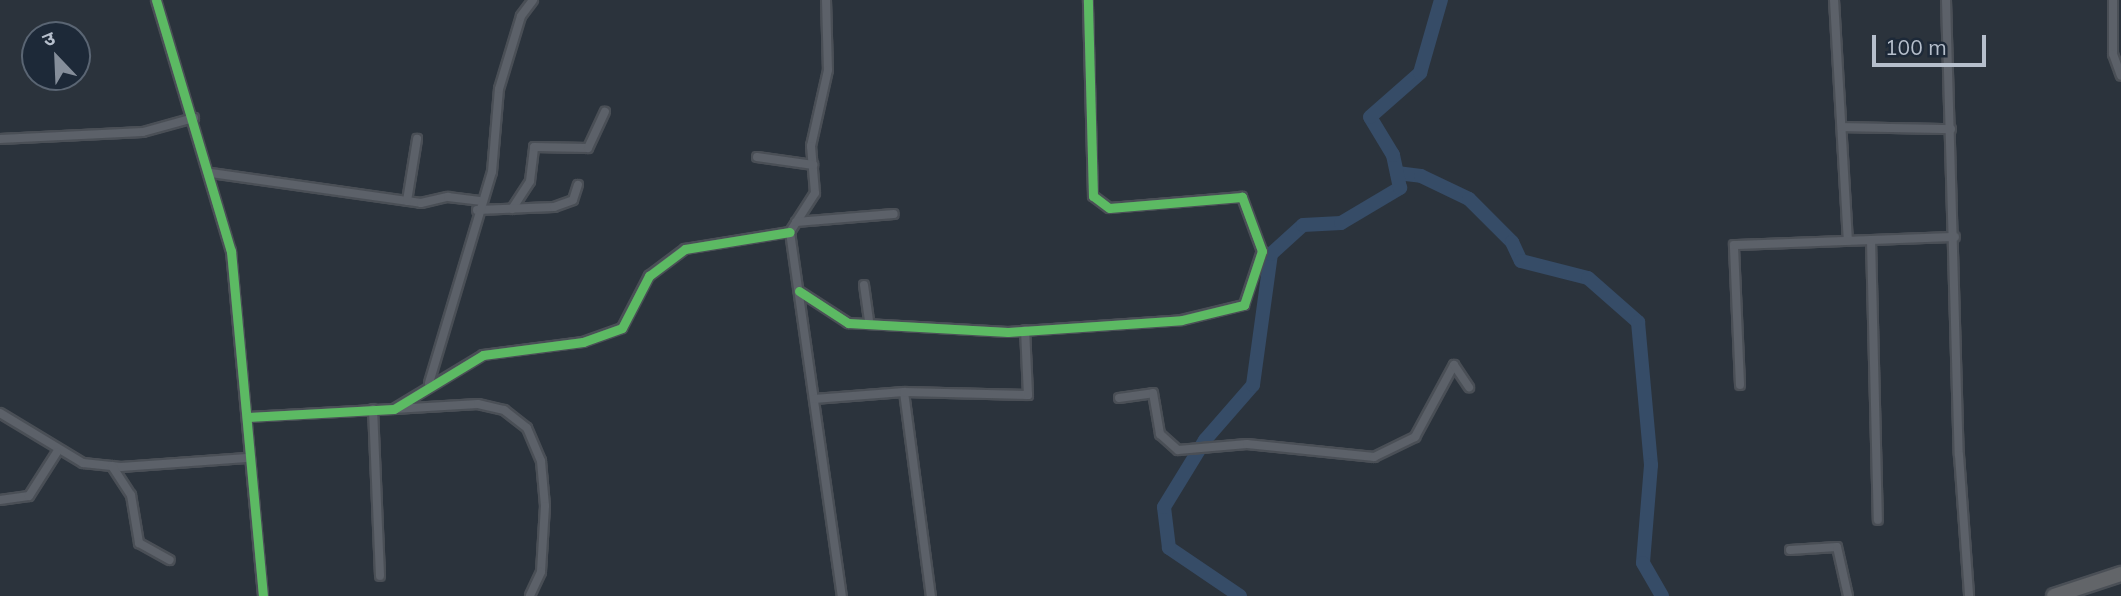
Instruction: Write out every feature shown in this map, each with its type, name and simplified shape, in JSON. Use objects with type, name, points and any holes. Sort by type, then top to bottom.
[{"type":"highway","points":[[2054,596],[2121,574]]},
{"type":"street","points":[[156,0],[211,173],[239,298],[248,416],[247,458],[263,596]]},
{"type":"street","points":[[429,383],[478,206],[494,159],[499,89],[521,16],[533,0]]},
{"type":"street","points":[[827,0],[828,70],[813,164],[815,193],[790,232],[842,596]]},
{"type":"street","points":[[799,291],[841,321],[1025,330],[1233,312],[1250,299],[1261,266],[1256,226],[1242,197],[1163,207],[1097,203],[1089,178],[1087,0]]},
{"type":"street","points":[[1835,0],[1849,241]]},
{"type":"street","points":[[1946,0],[1969,596]]},
{"type":"street","points":[[2113,0],[2113,54],[2121,76]]},
{"type":"street","points":[[512,209],[530,181],[534,148],[588,148],[605,112]]},
{"type":"street","points":[[0,139],[123,131],[134,133],[194,118]]},
{"type":"street","points":[[1842,127],[1951,129]]},
{"type":"street","points":[[408,201],[417,139]]},
{"type":"street","points":[[757,157],[813,164]]},
{"type":"street","points":[[211,173],[408,201],[512,209],[554,207],[573,200],[578,185]]},
{"type":"street","points":[[796,222],[894,214]]},
{"type":"street","points":[[394,408],[429,383],[483,355],[596,339],[622,328],[658,265],[696,244],[790,232]]},
{"type":"street","points":[[1740,385],[1732,247],[1955,237]]},
{"type":"street","points":[[1871,240],[1878,520]]},
{"type":"street","points":[[864,285],[869,322]]},
{"type":"street","points":[[814,399],[904,392],[1030,394],[1025,330]]},
{"type":"street","points":[[1119,398],[1153,393],[1160,433],[1191,452],[1203,448],[1247,444],[1374,457],[1415,437],[1454,365],[1469,387]]},
{"type":"street","points":[[904,392],[931,596]]},
{"type":"street","points":[[248,416],[478,404],[504,410],[527,428],[541,461],[545,506],[541,572],[530,596]]},
{"type":"street","points":[[373,409],[380,576]]},
{"type":"street","points":[[0,413],[57,452],[104,465],[247,458]]},
{"type":"street","points":[[0,500],[29,496],[57,452]]},
{"type":"street","points":[[104,465],[131,495],[139,543],[170,560]]},
{"type":"street","points":[[1790,550],[1837,547],[1848,596]]},
{"type":"waterway","points":[[1240,596],[1169,548],[1164,507],[1205,440],[1253,385],[1271,254],[1303,225],[1341,223],[1400,188],[1393,155],[1370,117],[1420,73],[1441,0]]},
{"type":"waterway","points":[[1397,173],[1421,176],[1469,199],[1512,242],[1521,261],[1588,278],[1638,322],[1651,465],[1643,563],[1662,596]]},
{"type":"cycle path","points":[[156,0],[231,251],[263,596]]},
{"type":"cycle path","points":[[799,291],[848,323],[1008,332],[1182,320],[1244,305],[1262,251],[1242,197],[1109,208],[1093,196],[1088,0]]},
{"type":"cycle path","points":[[248,417],[394,409],[483,355],[583,342],[622,328],[649,276],[685,249],[790,232]]}]
